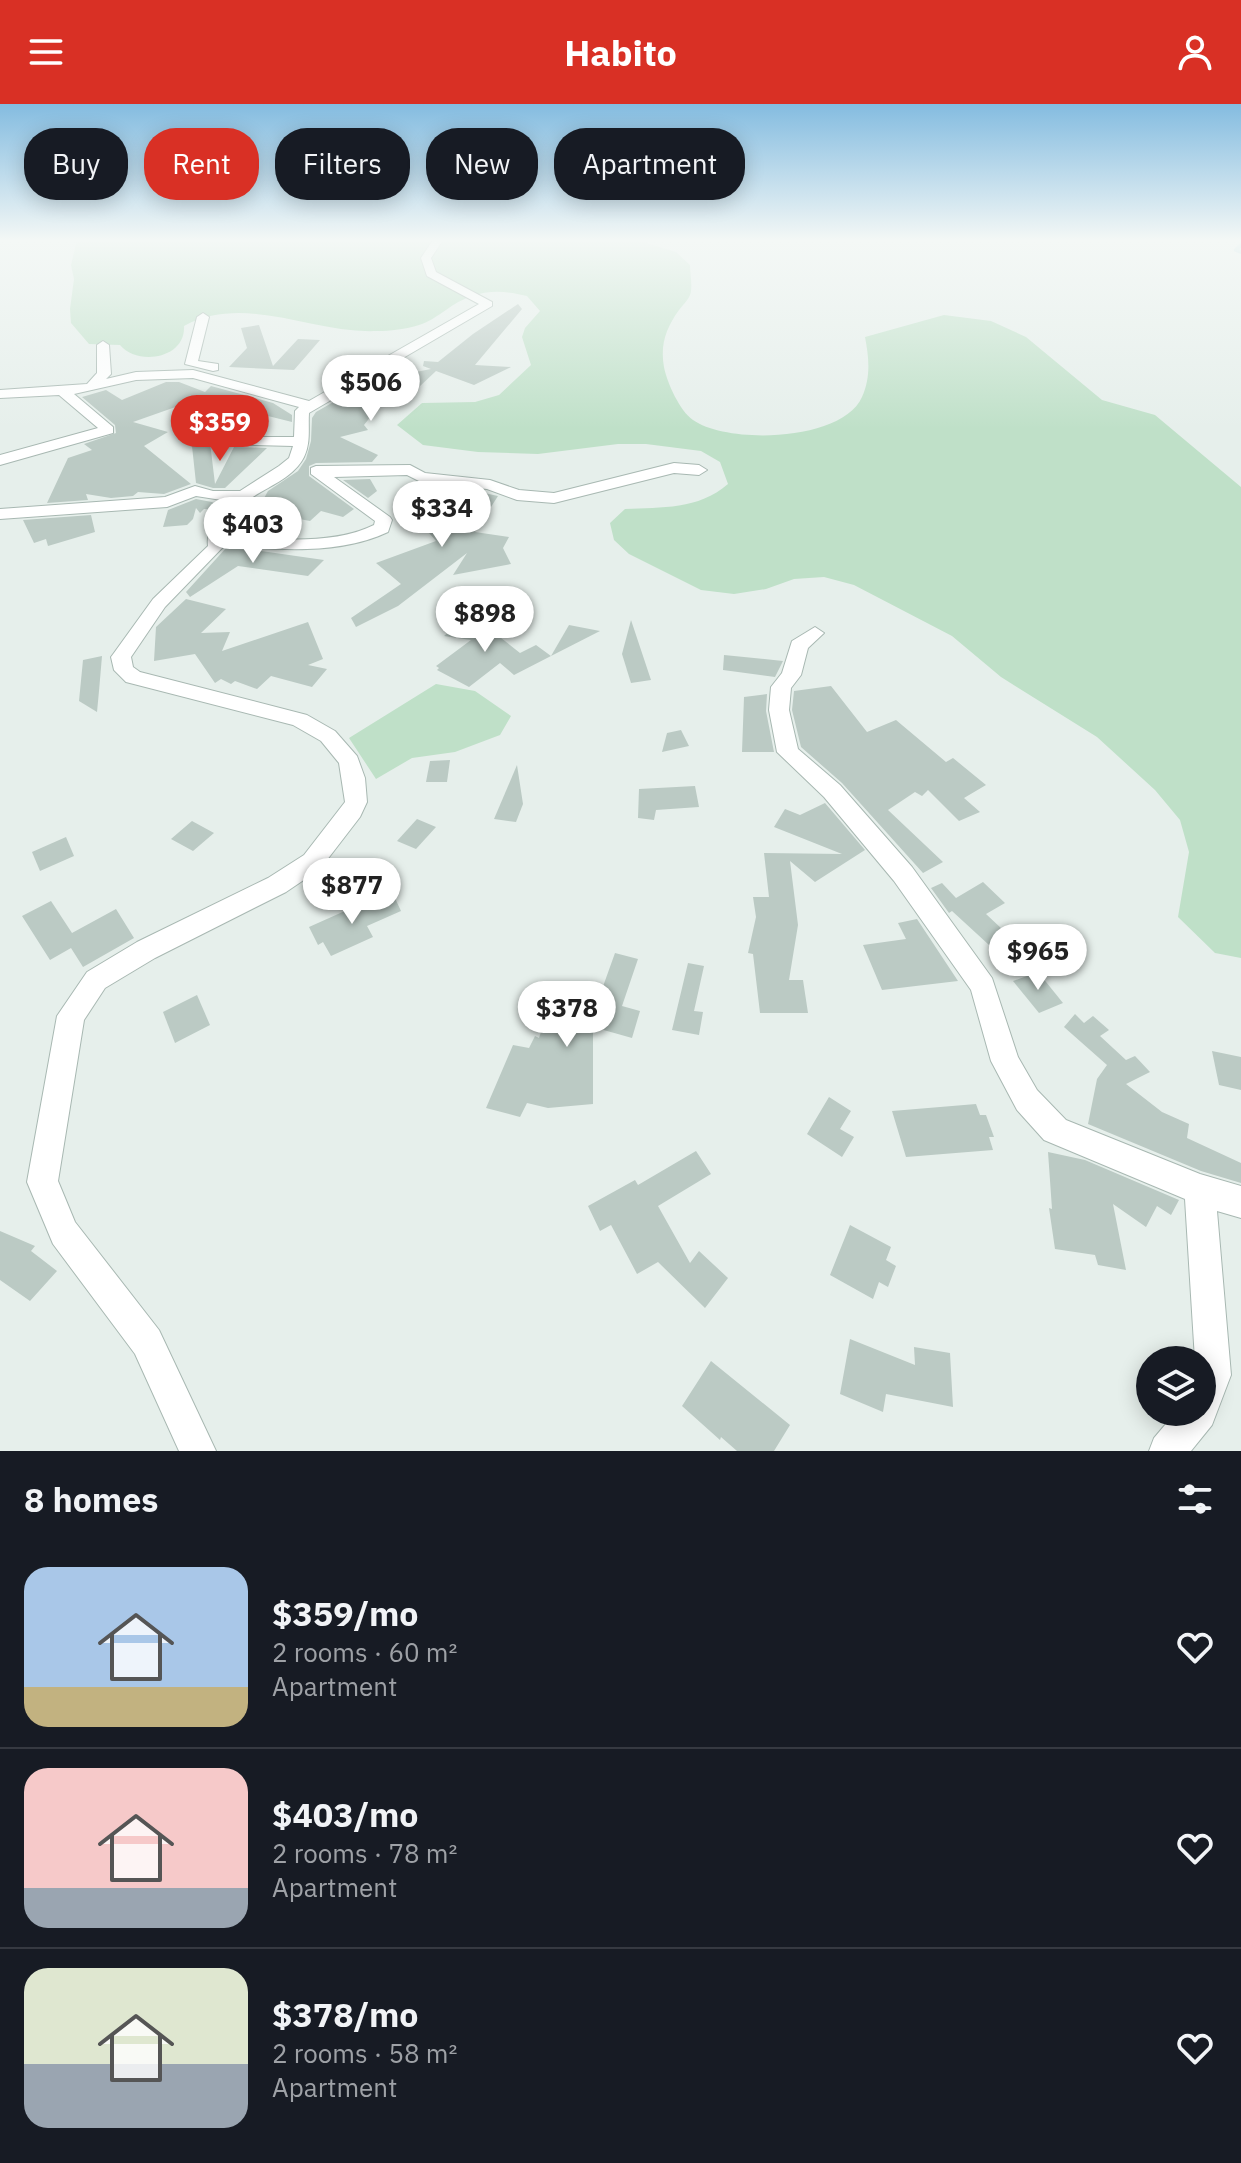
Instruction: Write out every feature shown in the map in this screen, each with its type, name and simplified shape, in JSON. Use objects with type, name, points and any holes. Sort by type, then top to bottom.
[{"type":"street","points":[[198,1451],[147,1342],[64,1233],[42,1182],[71,1016],[96,980],[152,946],[277,885],[312,862],[332,841],[356,802],[349,761],[328,736],[300,720],[133,677],[124,670],[121,657],[159,603],[216,547],[215,539],[227,510],[298,451],[301,414],[488,304],[486,303]]},
{"type":"street","points":[[0,394],[90,388],[136,376],[193,374],[215,367],[191,364],[203,317]]},
{"type":"street","points":[[90,388],[104,374],[103,345]]},
{"type":"street","points":[[193,374],[312,406]]},
{"type":"street","points":[[185,390],[221,382]]},
{"type":"street","points":[[0,460],[108,430],[62,391]]},
{"type":"street","points":[[215,539],[255,544],[363,537],[382,528],[384,520],[320,473],[298,451],[218,440]]},
{"type":"street","points":[[320,473],[410,470],[421,477],[490,485],[517,495],[554,498],[674,468],[699,470]]},
{"type":"street","points":[[0,514],[167,502],[195,491],[212,496],[244,496]]},
{"type":"street","points":[[815,633],[799,645],[791,675],[781,687],[779,710],[788,752],[832,791],[903,874],[983,986],[1005,1061],[1027,1100],[1055,1130],[1200,1190],[1241,1202]]},
{"type":"street","points":[[1200,1190],[1211,1346]]},
{"type":"street","points":[[1167,1451],[1188,1426]]},
{"type":"green space","points":[[71,303],[458,303],[423,324],[387,331],[328,327],[255,314],[231,313],[207,317],[184,326],[183,337],[169,352],[148,357],[137,356],[120,345],[89,344],[71,323]]},
{"type":"green space","points":[[533,303],[684,303],[667,330],[664,344],[664,367],[675,396],[693,420],[710,428],[757,435],[810,430],[833,423],[851,412],[862,397],[867,382],[865,337],[944,315],[991,321],[1026,337],[1102,400],[1155,415],[1241,487],[1241,958],[1215,953],[1178,917],[1189,852],[1180,820],[1155,790],[1097,737],[1001,677],[952,636],[854,585],[824,577],[794,579],[766,589],[734,594],[701,590],[629,554],[614,540],[610,523],[625,509],[692,503],[728,484],[720,462],[701,451],[646,444],[618,444],[538,454],[478,452],[423,445],[397,425],[422,403],[475,402],[499,395],[531,365],[522,337],[525,328],[540,311]]},
{"type":"green space","points":[[436,684],[475,691],[511,716],[500,735],[455,752],[412,758],[376,779],[349,738]]},
{"type":"building","points":[[518,304],[522,309],[475,365],[511,367],[474,385],[436,371],[400,405],[382,402],[364,425],[368,430],[340,437],[378,455],[372,462],[316,463],[309,466],[309,476],[354,509],[343,517],[321,511],[310,521],[257,511],[268,491],[298,471],[306,459],[312,418],[316,412],[370,381],[431,369],[423,366],[424,361],[438,362]]},
{"type":"building","points":[[259,325],[273,366],[298,339],[320,340],[294,370],[229,367],[247,348],[241,328]]},
{"type":"building","points":[[166,382],[179,382],[205,392],[211,386],[273,403],[292,415],[292,422],[248,411],[235,402],[228,405],[201,398],[133,422],[168,432],[144,446],[191,484],[164,494],[138,492],[133,496],[111,498],[86,494],[88,500],[47,503],[68,458],[92,450],[84,444],[116,433],[115,425],[82,397],[106,390],[122,400]]},
{"type":"building","points":[[209,434],[215,484],[234,447],[267,448],[225,488],[213,488],[196,483],[191,437]]},
{"type":"building","points":[[370,479],[377,491],[368,498],[343,480]]},
{"type":"building","points":[[475,491],[498,496],[475,532],[509,537],[503,548],[511,564],[453,575],[467,553],[398,606],[356,627],[351,618],[401,584],[376,563],[436,541],[409,510]]},
{"type":"building","points":[[196,499],[212,502],[219,507],[216,510],[204,509],[200,513],[196,508],[193,519],[187,525],[163,527],[168,510]]},
{"type":"building","points":[[91,515],[95,532],[48,546],[46,539],[34,543],[23,520]]},
{"type":"building","points":[[226,548],[324,560],[308,576],[238,566],[190,597],[186,592]]},
{"type":"building","points":[[186,599],[226,609],[201,633],[230,632],[222,651],[308,622],[323,659],[308,665],[327,669],[312,687],[271,676],[257,689],[221,679],[215,683],[195,654],[154,661],[156,627]]},
{"type":"building","points":[[467,617],[482,623],[520,653],[536,645],[551,656],[514,675],[500,663],[469,687],[437,670],[439,668],[436,666],[471,640],[444,636]]},
{"type":"building","points":[[631,620],[651,680],[631,683],[622,654]]},
{"type":"building","points":[[569,625],[600,631],[551,656]]},
{"type":"building","points":[[724,655],[783,661],[775,677],[723,670]]},
{"type":"building","points":[[102,656],[97,712],[79,701],[83,660]]},
{"type":"building","points":[[831,686],[867,732],[896,720],[946,762],[953,758],[986,785],[964,798],[980,812],[959,821],[928,790],[922,796],[915,792],[888,810],[943,862],[923,873],[842,783],[801,747],[792,710],[794,691]]},
{"type":"building","points":[[767,694],[766,711],[774,752],[742,752],[744,697]]},
{"type":"building","points":[[681,730],[689,746],[662,752],[667,733]]},
{"type":"building","points":[[450,760],[447,782],[426,782],[430,761]]},
{"type":"building","points":[[517,765],[523,804],[516,822],[494,819]]},
{"type":"building","points":[[695,786],[699,807],[656,810],[654,820],[638,818],[639,789]]},
{"type":"building","points":[[825,803],[865,850],[815,882],[790,861],[798,925],[789,980],[803,980],[808,1013],[760,1013],[753,954],[748,953],[756,917],[753,897],[769,897],[764,853],[842,854],[774,827],[785,809],[800,815]]},
{"type":"building","points":[[417,819],[436,827],[416,849],[397,841]]},
{"type":"building","points":[[192,821],[214,833],[193,851],[171,839]]},
{"type":"building","points":[[66,837],[74,856],[40,871],[32,852]]},
{"type":"building","points":[[983,882],[1005,903],[986,914],[1019,945],[1001,956],[952,911],[949,913],[931,888],[942,883],[956,898]]},
{"type":"building","points":[[394,896],[401,911],[367,926],[373,937],[331,956],[323,942],[318,945],[309,927],[356,906],[359,911]]},
{"type":"building","points":[[51,901],[72,933],[116,909],[134,938],[83,967],[71,948],[50,960],[22,916]]},
{"type":"building","points":[[917,919],[958,981],[882,990],[863,945],[906,939],[898,923]]},
{"type":"building","points":[[615,953],[638,959],[622,1006],[640,1011],[632,1038],[593,1027],[593,1104],[548,1108],[527,1103],[520,1117],[486,1108],[513,1045],[529,1048],[535,1036],[539,1038],[548,1011],[569,1016],[591,987],[601,992]]},
{"type":"building","points":[[688,963],[704,966],[694,1011],[703,1012],[699,1035],[672,1030]]},
{"type":"building","points":[[1038,972],[1063,1003],[1039,1013],[1013,981]]},
{"type":"building","points":[[197,995],[210,1025],[175,1043],[163,1012]]},
{"type":"building","points":[[1075,1014],[1084,1023],[1093,1016],[1109,1030],[1100,1036],[1126,1060],[1135,1056],[1150,1072],[1126,1084],[1162,1112],[1189,1124],[1187,1138],[1241,1163],[1241,1183],[1201,1171],[1088,1124],[1097,1079],[1107,1065],[1064,1027]]},
{"type":"building","points":[[1212,1051],[1241,1057],[1241,1090],[1219,1085]]},
{"type":"building","points":[[829,1097],[851,1111],[840,1129],[854,1137],[842,1157],[807,1134]]},
{"type":"building","points":[[976,1104],[980,1115],[986,1115],[994,1137],[989,1137],[993,1150],[906,1157],[892,1111]]},
{"type":"building","points":[[696,1151],[711,1174],[658,1206],[690,1263],[699,1251],[728,1278],[705,1308],[658,1262],[637,1274],[611,1225],[600,1231],[588,1206],[635,1180],[638,1185]]},
{"type":"building","points":[[1048,1152],[1085,1160],[1179,1200],[1171,1215],[1157,1206],[1146,1227],[1113,1204],[1126,1270],[1098,1265],[1095,1255],[1055,1249],[1049,1208],[1052,1209]]},
{"type":"building","points":[[850,1225],[891,1247],[886,1260],[896,1266],[888,1287],[879,1282],[873,1299],[830,1275]]},
{"type":"building","points":[[0,1231],[35,1246],[31,1251],[57,1271],[30,1301],[0,1280]]},
{"type":"building","points":[[850,1339],[915,1365],[914,1347],[950,1353],[953,1407],[886,1394],[883,1412],[840,1394]]},
{"type":"building","points":[[711,1361],[790,1425],[774,1451],[737,1451],[682,1406]]}]
